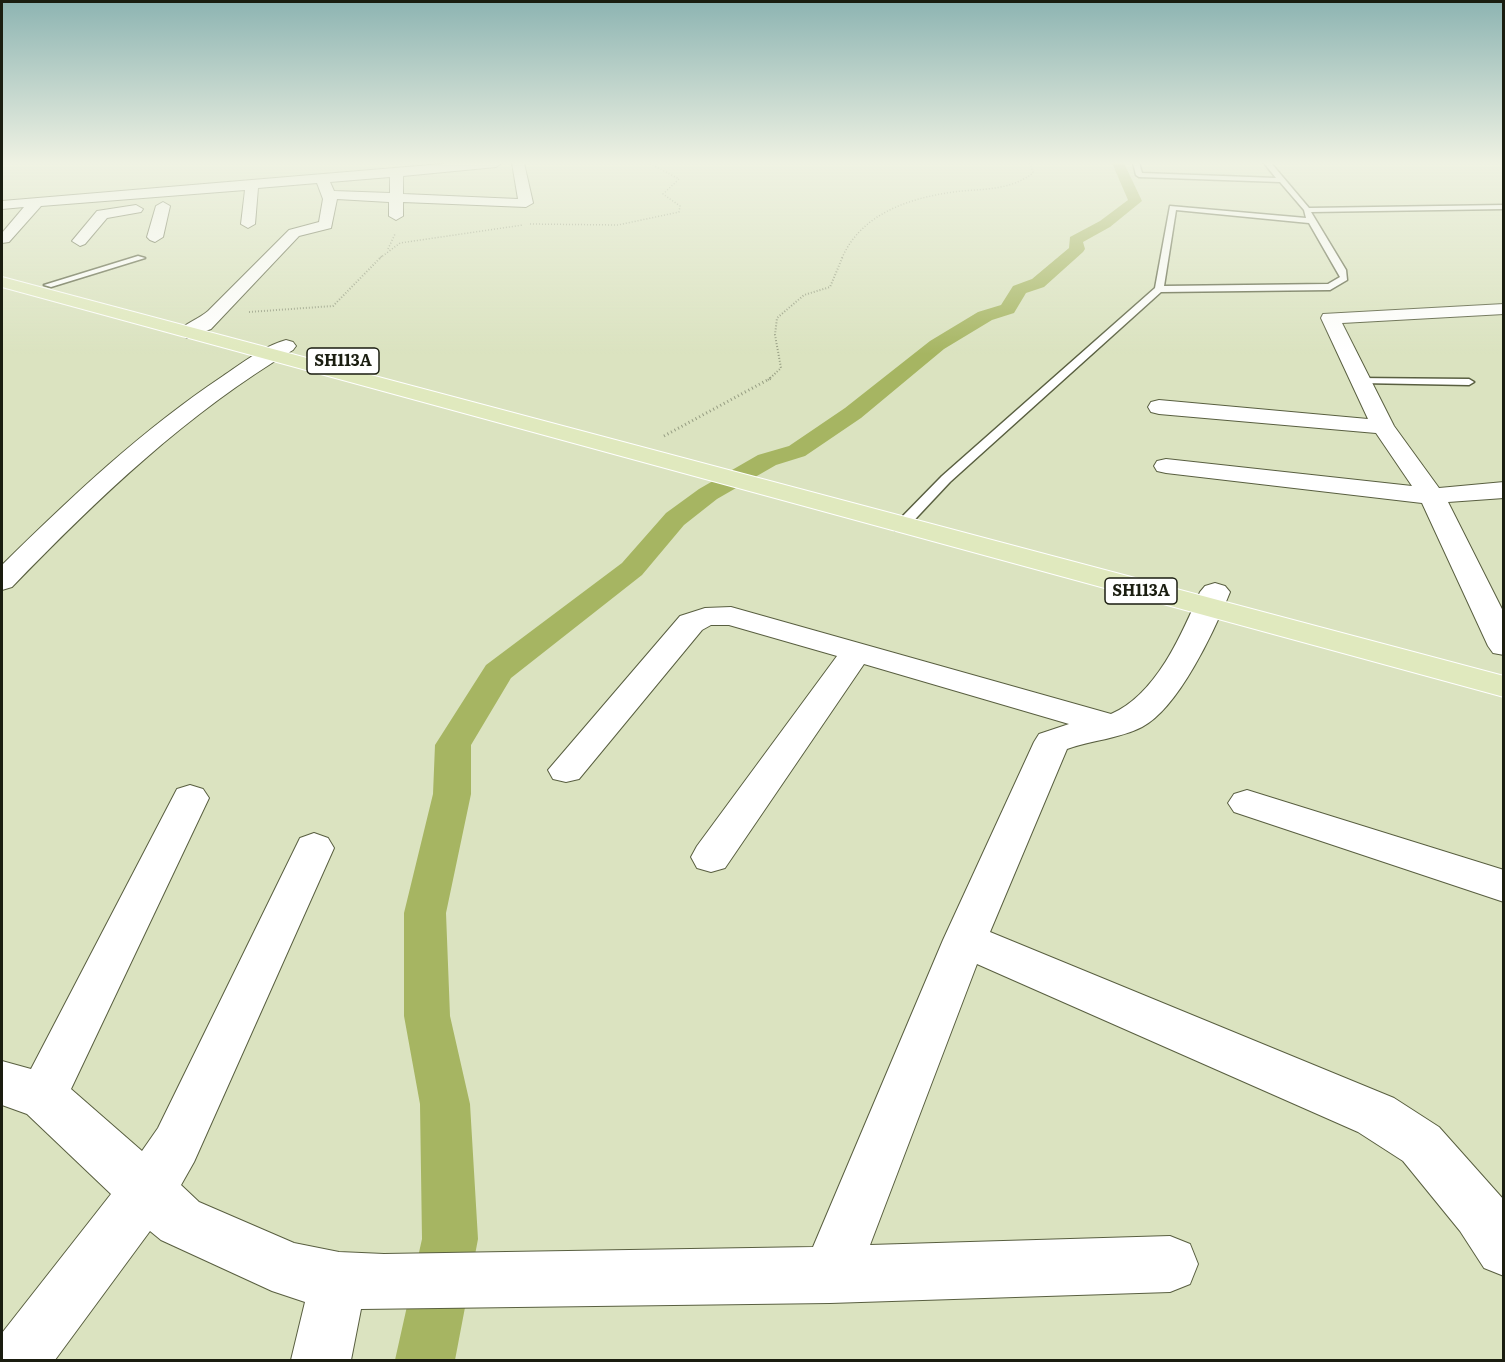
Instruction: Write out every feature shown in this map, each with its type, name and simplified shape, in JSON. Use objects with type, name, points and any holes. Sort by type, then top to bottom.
[{"type":"main road","name":"SH113A","points":[[2,272],[202,324],[279,350],[786,488],[1212,600],[1503,687]]},
{"type":"main road","name":"SH113A","points":[[2,282],[202,324]]},
{"type":"main road","name":"SH113A","points":[[279,350],[651,443],[678,458]]},
{"type":"main road","name":"SH113A","points":[[1212,600],[1503,666]]},
{"type":"street","points":[[4,239],[15,227]]},
{"type":"street","points":[[80,241],[92,227]]},
{"type":"street","points":[[155,237],[158,227]]},
{"type":"street","points":[[202,324],[294,233],[320,227]]},
{"type":"street","points":[[1503,309],[1329,318],[1383,427],[1432,496],[1503,646]]},
{"type":"street","points":[[2,581],[118,470],[192,410],[279,350]]},
{"type":"street","points":[[1159,407],[1383,427]]},
{"type":"street","points":[[1166,466],[1432,496],[1503,490]]},
{"type":"street","points":[[830,1275],[965,940],[1052,742],[1074,732],[1132,718],[1150,705],[1166,684],[1212,600]]},
{"type":"street","points":[[566,770],[691,623],[700,617],[731,616],[1108,725]]},
{"type":"street","points":[[711,857],[856,652]]},
{"type":"street","points":[[190,798],[16,1093],[147,1191],[180,1221],[292,1271],[361,1281],[830,1275],[1170,1264]]},
{"type":"street","points":[[1247,803],[1503,885]]},
{"type":"street","points":[[18,1360],[147,1191],[176,1145],[314,848]]},
{"type":"street","points":[[965,940],[1376,1115],[1421,1144],[1479,1212],[1503,1248]]},
{"type":"street","points":[[321,1360],[361,1281]]},
{"type":"lane","points":[[907,519],[946,479],[1159,290],[1170,227]]},
{"type":"lane","points":[[1159,290],[1330,287],[1344,278],[1342,270],[1315,227]]},
{"type":"lane","points":[[48,285],[141,258]]},
{"type":"lane","points":[[1360,380],[1469,382]]},
{"type":"path","points":[[202,324],[333,306],[388,250],[400,243],[418,238],[510,227]]},
{"type":"path","points":[[651,443],[776,373],[781,368],[775,335],[777,318],[804,295],[830,288],[853,238],[868,227]]},
{"type":"waterway","points":[[425,1360],[450,1239],[445,1104],[427,1016],[425,913],[452,794],[453,745],[498,672],[632,569],[675,519],[708,494],[767,460],[797,451],[853,413],[937,345],[985,316],[1008,309],[1019,290],[1038,283],[1077,249],[1075,240],[1100,227]]}]
